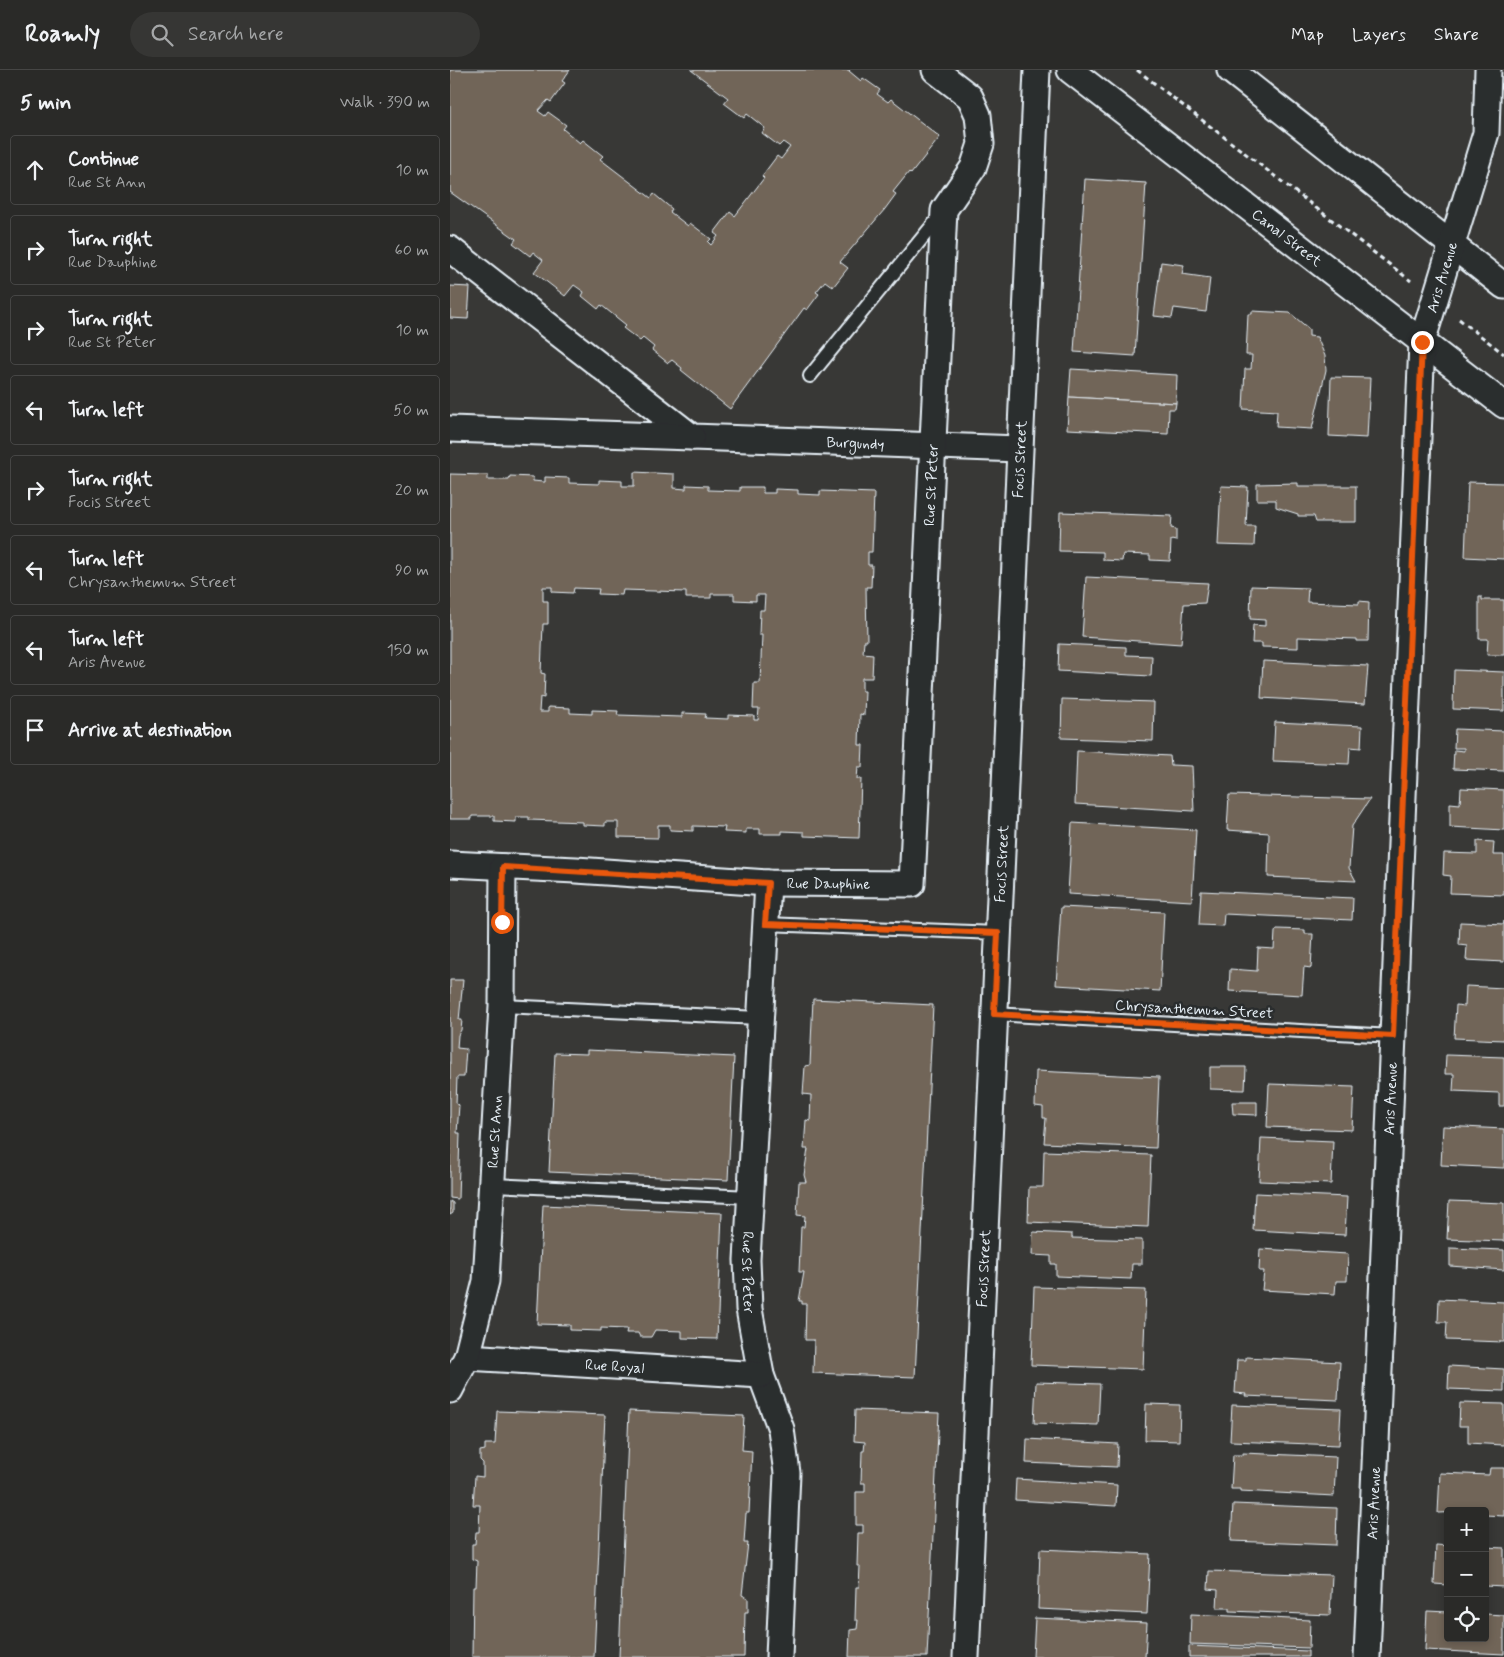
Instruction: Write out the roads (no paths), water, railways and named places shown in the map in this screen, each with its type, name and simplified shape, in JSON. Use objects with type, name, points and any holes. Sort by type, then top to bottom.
[{"type":"street","points":[[935,70],[970,97],[978,115],[981,144],[973,168],[944,210]]},
{"type":"street","name":"Focis Street","points":[[966,1657],[1037,70]]},
{"type":"street","name":"Canal Street","points":[[1070,70],[1504,405]]},
{"type":"street","points":[[1230,70],[1504,286]]},
{"type":"street","name":"Aris Avenue","points":[[1367,1657],[1422,342],[1486,133],[1488,70]]},
{"type":"street","name":"Rue St Peter","points":[[912,884],[944,210]]},
{"type":"street","points":[[450,249],[692,437]]},
{"type":"street","name":"Burgundy","points":[[450,429],[1019,449]]},
{"type":"street","name":"Rue Dauphine","points":[[450,864],[768,883],[912,884]]},
{"type":"street","name":"Rue St Ann","points":[[450,1390],[466,1357],[486,1281],[502,1006],[503,867]]},
{"type":"street","name":"Rue St Peter","points":[[768,883],[747,1260],[749,1309],[761,1375],[782,1429],[787,1472],[779,1657]]},
{"type":"street","name":"Rue Royal","points":[[466,1357],[761,1375]]},
{"type":"lane","points":[[810,376],[944,210]]},
{"type":"lane","points":[[765,924],[998,933]]},
{"type":"lane","points":[[502,1006],[759,1018]]},
{"type":"lane","name":"Chrysanthemum Street","points":[[994,1014],[1393,1036]]},
{"type":"lane","points":[[493,1185],[751,1197]]}]
